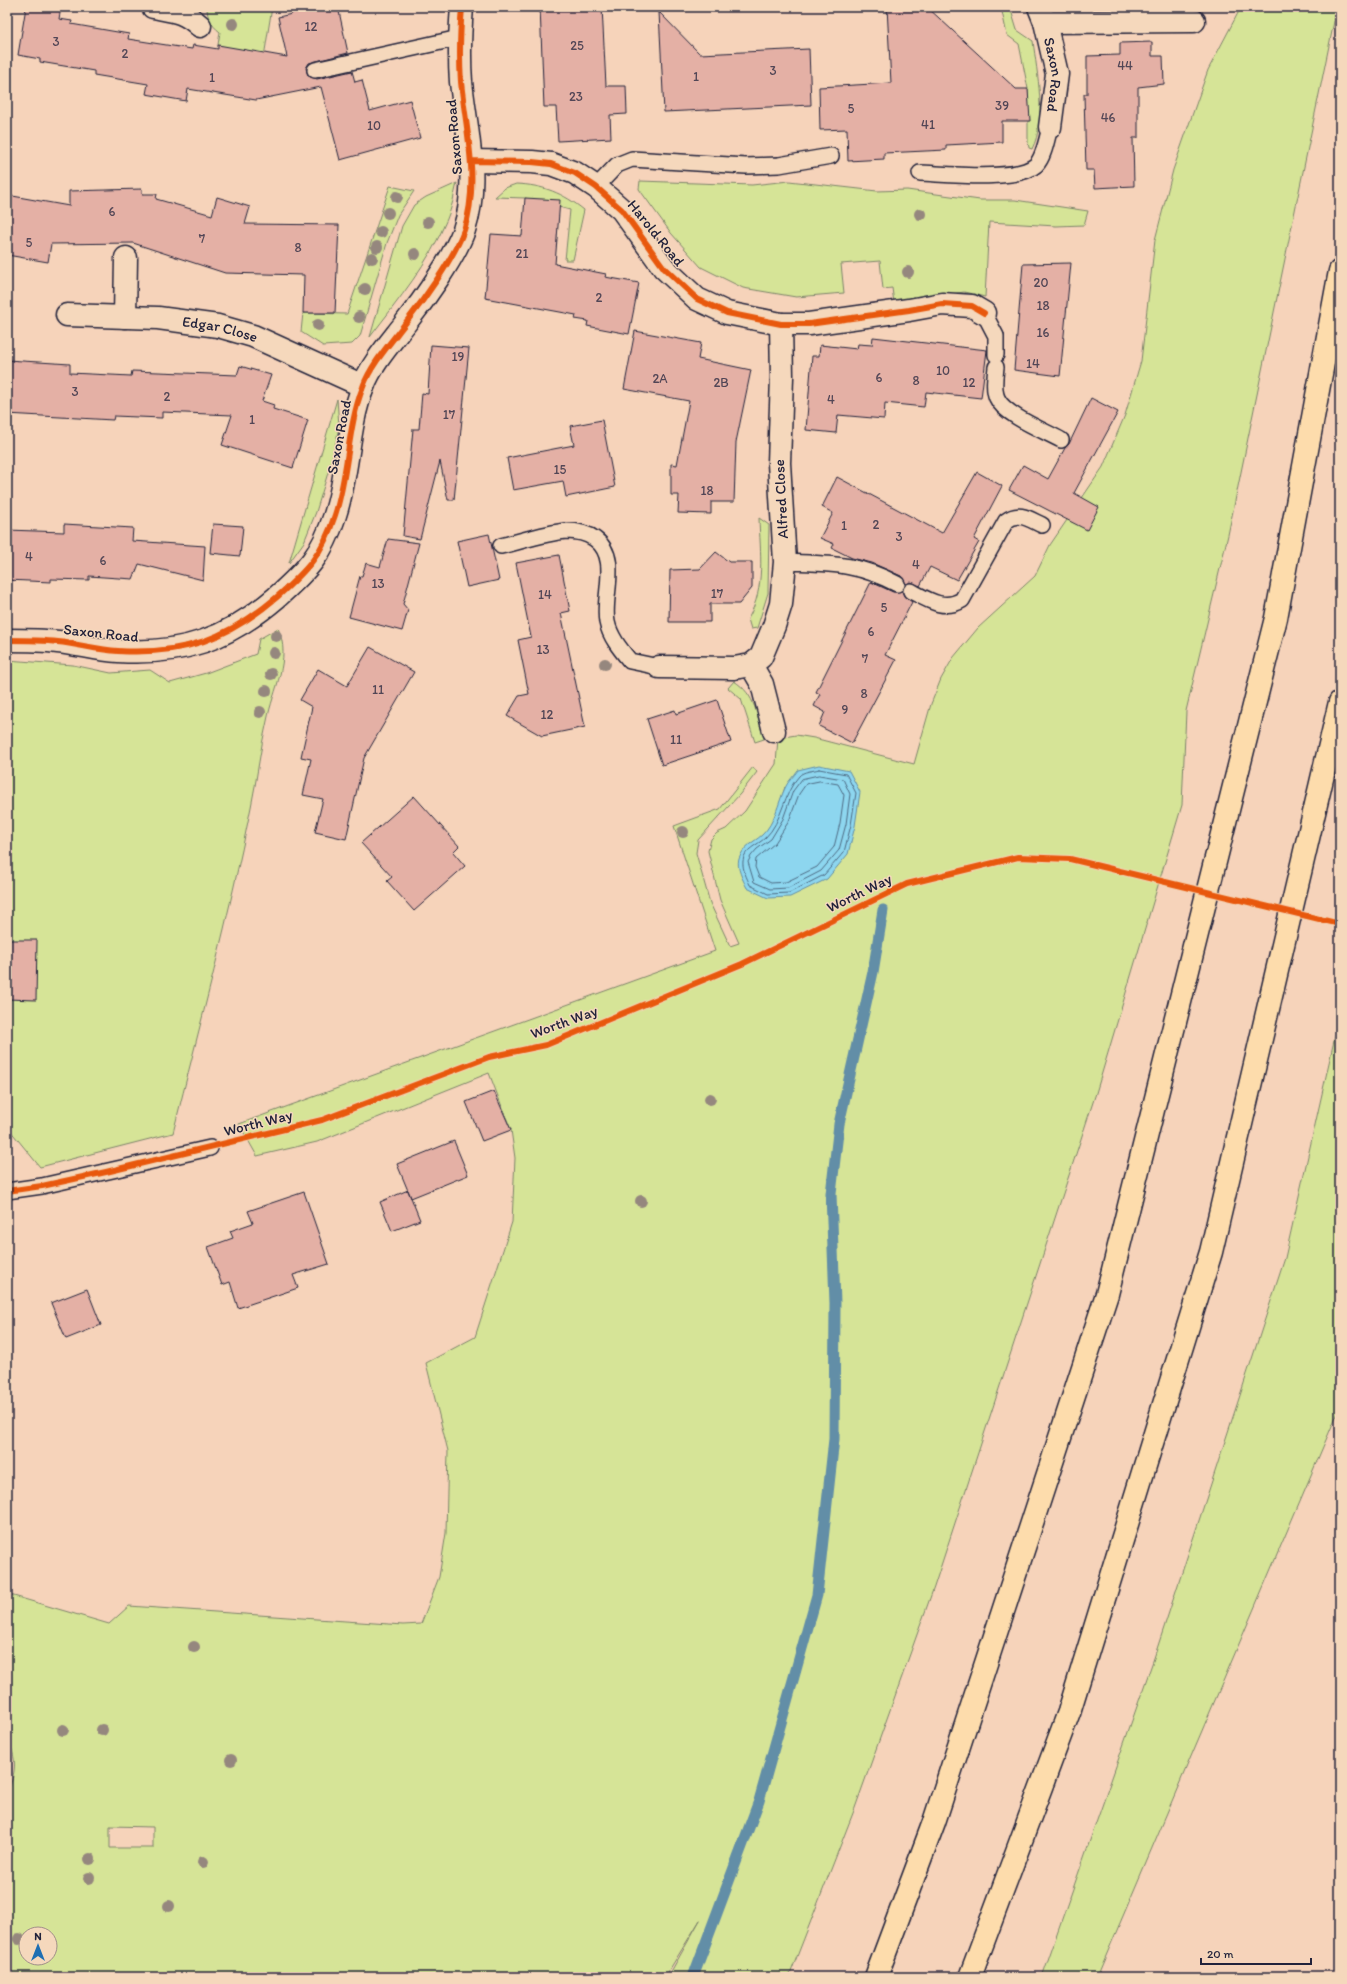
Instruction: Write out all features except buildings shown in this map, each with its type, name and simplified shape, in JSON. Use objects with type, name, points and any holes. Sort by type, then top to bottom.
[{"type":"highway","points":[[876,1977],[934,1822],[1107,1294],[1276,618],[1340,271]]},
{"type":"highway","points":[[970,1977],[1069,1712],[1211,1252],[1340,702]]},
{"type":"street","points":[[158,7],[177,11],[189,16],[200,26]]},
{"type":"street","name":"Saxon Road","points":[[7,640],[57,642],[118,651],[169,651],[199,644],[230,631],[271,602],[308,568],[325,544],[336,512],[363,386],[387,347],[407,322],[451,258],[464,229],[470,197],[472,161],[462,81],[459,38],[462,7]]},
{"type":"street","name":"Saxon Road","points":[[1050,127],[1057,74],[1042,14],[1194,21]]},
{"type":"street","name":"Harold Road","points":[[472,161],[532,162],[551,164],[575,173],[596,187],[622,210],[664,268],[697,299],[727,313],[781,324],[817,323],[942,304],[972,306],[984,313]]},
{"type":"street","points":[[125,316],[126,258]]},
{"type":"street","name":"Edgar Close","points":[[66,315],[158,318],[218,326],[253,336],[363,386]]},
{"type":"street","name":"Alfred Close","points":[[751,665],[761,657],[774,626],[781,604],[784,562],[779,463],[782,377],[781,324]]},
{"type":"street","points":[[659,667],[734,668],[751,665],[762,684],[774,731]]},
{"type":"lane","points":[[315,70],[459,38]]},
{"type":"lane","points":[[920,174],[1008,175],[1024,172],[1036,164],[1043,152],[1050,127]]},
{"type":"lane","points":[[596,187],[617,166],[632,159],[780,166],[831,156]]},
{"type":"lane","name":"Harold Road","points":[[984,313],[996,336],[994,385],[997,399],[1006,410],[1061,440]]},
{"type":"lane","points":[[911,591],[935,604],[955,604],[962,600],[1006,521],[1011,517],[1019,515],[1042,525]]},
{"type":"lane","points":[[501,546],[565,531],[576,531],[590,536],[601,544],[608,557],[609,571],[606,608],[607,623],[611,636],[630,661],[659,667]]},
{"type":"lane","points":[[784,562],[855,566],[880,574],[897,584]]},
{"type":"lane","name":"Worth Way","points":[[7,1191],[42,1186],[210,1148]]},
{"type":"green space","points":[[207,7],[272,7],[264,57],[218,45],[220,32],[210,21]]},
{"type":"green space","points":[[1001,7],[1010,7],[1017,30],[1033,41],[1040,96],[1040,111],[1037,137],[1032,149],[1029,148],[1028,142],[1028,89],[1019,44],[1007,35]]},
{"type":"green space","points":[[1238,7],[1337,7],[1228,535],[1186,711],[1182,805],[1096,1093],[934,1587],[855,1808],[789,1977],[668,1977],[700,1920],[665,1977],[7,1977],[7,1795],[14,1772],[14,1760],[11,1746],[7,1737],[7,1594],[109,1624],[129,1606],[403,1625],[421,1624],[439,1577],[446,1533],[448,1451],[426,1363],[475,1337],[512,1222],[515,1158],[511,1130],[489,1073],[317,1142],[257,1156],[239,1124],[715,951],[674,826],[720,809],[753,767],[757,772],[740,794],[698,840],[696,853],[710,903],[730,946],[739,943],[720,900],[708,851],[711,839],[717,833],[726,829],[745,811],[776,764],[778,738],[796,735],[814,738],[914,764],[931,704],[941,679],[953,658],[978,628],[1035,576],[1050,545],[1103,467],[1125,415],[1141,361],[1155,240],[1173,170],[1208,70],[1238,13]],"holes":[[[785,787],[768,898],[743,851],[763,835],[771,825]],[[110,1826],[153,1827],[153,1848],[110,1848]]]},
{"type":"green space","points":[[640,181],[752,185],[789,181],[877,191],[907,190],[980,200],[1015,200],[1088,211],[1084,225],[1056,226],[989,222],[985,297],[964,292],[894,303],[892,288],[883,289],[880,261],[841,264],[844,293],[796,297],[743,288],[701,267],[671,233],[639,189]]},
{"type":"green space","points":[[457,183],[449,215],[431,251],[413,280],[370,337],[402,226],[414,205],[426,197]]},
{"type":"green space","points":[[516,184],[535,186],[552,191],[568,199],[584,210],[573,260],[565,260],[570,210],[525,198],[495,197],[505,188]]},
{"type":"green space","points":[[390,186],[414,191],[398,215],[387,243],[360,336],[352,344],[323,346],[301,332],[303,313],[347,314]]},
{"type":"green space","points":[[337,399],[339,426],[334,453],[316,512],[304,542],[289,563]]},
{"type":"green space","points":[[759,518],[769,525],[768,593],[757,628],[751,629],[748,619],[754,607],[760,582],[761,570]]},
{"type":"green space","points":[[278,628],[282,640],[283,652],[280,674],[260,753],[253,796],[214,971],[173,1133],[40,1167],[9,1129],[7,1120],[7,660],[73,665],[111,673],[150,670],[170,683],[206,673],[256,654],[259,639]]},
{"type":"green space","points":[[734,681],[747,693],[751,699],[755,707],[764,739],[755,742],[741,699],[728,688]]},
{"type":"green space","points":[[1340,1014],[1340,1407],[1097,1977],[1042,1977],[1154,1658],[1285,1258]]},
{"type":"water","points":[[819,765],[849,771],[860,792],[855,826],[848,854],[827,879],[790,897],[768,898],[747,888],[738,866],[743,850],[762,835],[770,825],[786,785],[798,770]]},
{"type":"waterway","points":[[693,1977],[759,1801],[817,1595],[834,1439],[835,1303],[831,1194],[839,1124],[873,972],[883,910]]},
{"type":"cycle path","points":[[7,640],[52,641],[118,651],[141,652],[184,647],[222,634],[259,612],[297,578],[313,560],[325,541],[340,499],[354,418],[366,379],[381,354],[420,304],[437,279],[459,241],[469,212],[471,193],[470,156],[460,72],[462,7]]},
{"type":"cycle path","points":[[472,161],[532,162],[551,164],[575,173],[596,187],[622,210],[664,268],[697,299],[727,313],[781,324],[809,324],[942,304],[972,306],[984,313]]},
{"type":"cycle path","points":[[7,1191],[42,1186],[106,1172],[322,1120],[489,1057],[546,1045],[742,964],[907,884],[1018,857],[1070,859],[1340,924]]}]
